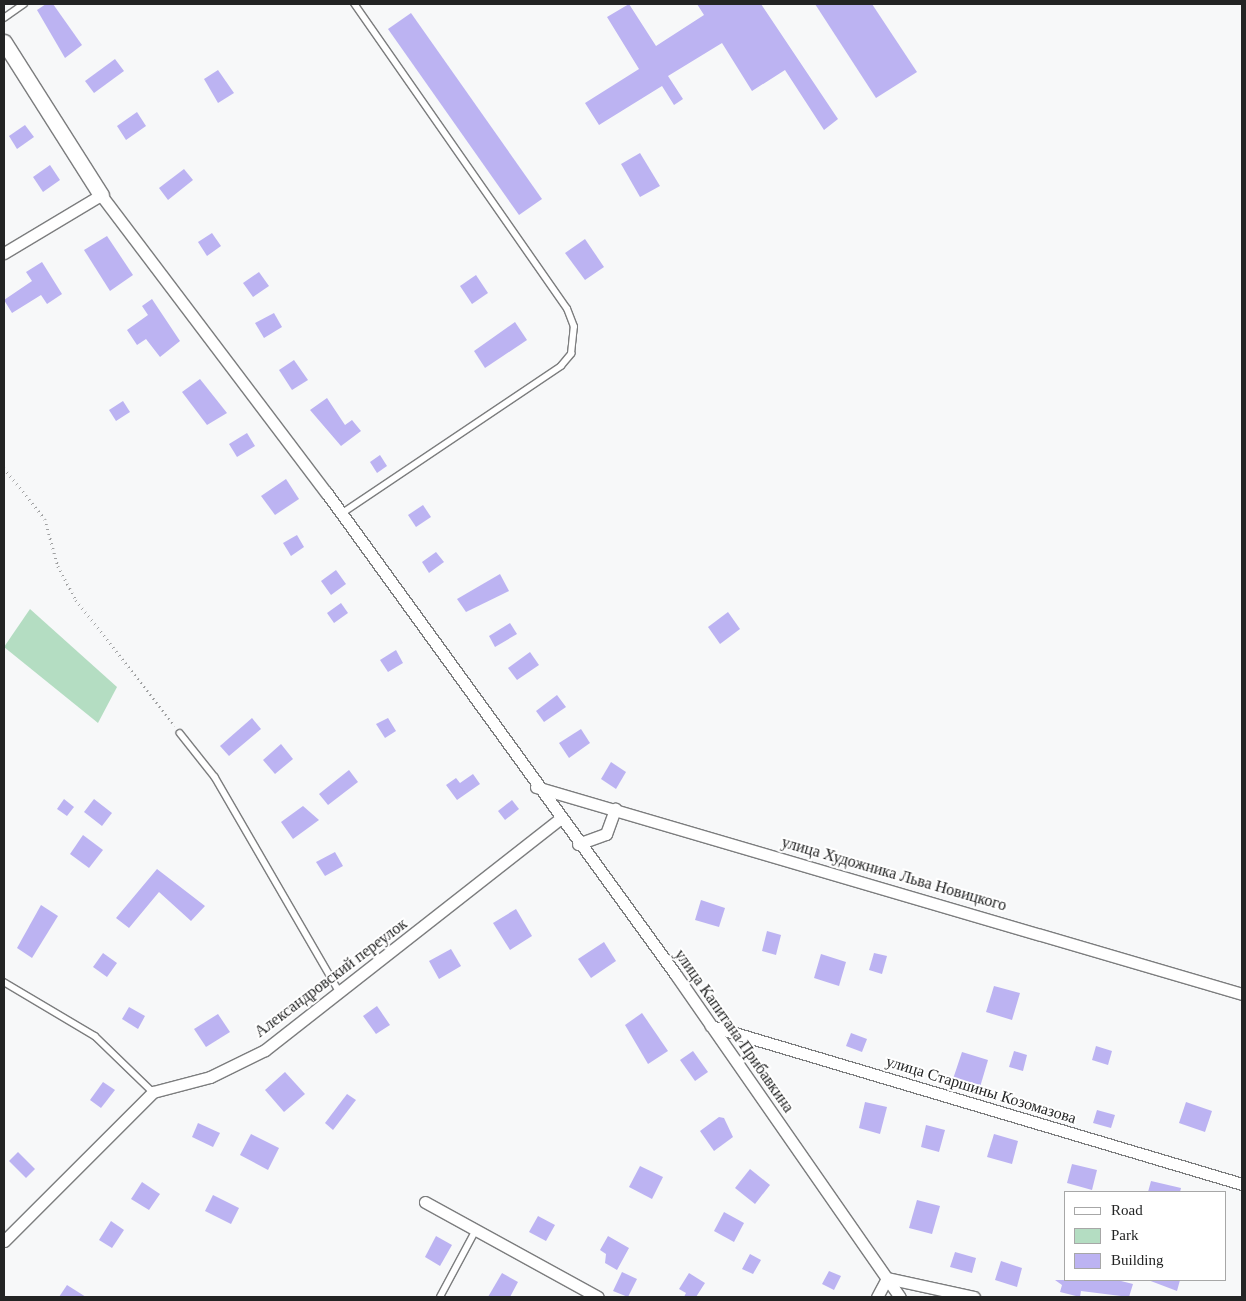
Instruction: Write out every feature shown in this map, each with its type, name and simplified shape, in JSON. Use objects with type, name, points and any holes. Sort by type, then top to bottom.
[{"type":"street","points":[[4,42],[101,195],[4,253]]},
{"type":"street","name":"улица Капитана Прибавкина","points":[[101,195],[342,514],[536,787],[711,1026],[900,1297]]},
{"type":"street","name":"улица Художника Льва Новицкого","points":[[536,787],[1242,994]]},
{"type":"street","points":[[578,844],[606,834],[615,809]]},
{"type":"street","name":"Александровский переулок","points":[[153,1092],[210,1077],[265,1050],[560,819]]},
{"type":"street","name":"улица Старшины Козомазова","points":[[711,1026],[1242,1184]]},
{"type":"street","points":[[4,1241],[153,1092]]},
{"type":"street","points":[[425,1202],[598,1297]]},
{"type":"street","points":[[876,1297],[886,1278],[974,1297]]},
{"type":"lane","points":[[4,18],[24,4]]},
{"type":"lane","points":[[342,514],[561,366],[571,354],[574,327],[567,309],[354,4]]},
{"type":"lane","points":[[180,733],[215,777],[340,993]]},
{"type":"lane","points":[[4,982],[95,1036],[153,1092]]},
{"type":"lane","points":[[440,1297],[476,1230]]},
{"type":"path","points":[[4,468],[45,518],[58,566],[76,600],[180,733]]},
{"type":"green space","points":[[30,609],[117,687],[98,723],[4,647]]},
{"type":"building","points":[[46,4],[53,4],[82,45],[65,58],[37,10]]},
{"type":"building","points":[[629,4],[656,46],[704,15],[697,4],[761,4],[838,119],[824,130],[785,70],[752,91],[722,43],[668,76],[683,99],[674,105],[662,86],[599,125],[585,103],[639,69],[607,17]]},
{"type":"building","points":[[815,4],[872,4],[917,72],[876,98]]},
{"type":"building","points":[[411,13],[542,199],[519,215],[388,29]]},
{"type":"building","points":[[115,59],[124,71],[94,93],[85,81]]},
{"type":"building","points":[[218,70],[234,93],[218,103],[204,79]]},
{"type":"building","points":[[137,112],[146,126],[126,140],[117,126]]},
{"type":"building","points":[[25,125],[34,137],[17,149],[9,136]]},
{"type":"building","points":[[640,153],[660,186],[640,197],[621,164]]},
{"type":"building","points":[[50,165],[60,180],[43,192],[33,177]]},
{"type":"building","points":[[184,169],[193,180],[168,200],[159,188]]},
{"type":"building","points":[[212,233],[221,246],[207,256],[198,242]]},
{"type":"building","points":[[107,236],[133,275],[110,291],[84,250]]},
{"type":"building","points":[[585,239],[604,267],[585,280],[565,253]]},
{"type":"building","points":[[42,262],[62,294],[47,304],[41,295],[12,313],[4,300],[32,281],[26,272]]},
{"type":"building","points":[[259,272],[269,286],[253,297],[243,283]]},
{"type":"building","points":[[476,275],[488,293],[472,304],[460,286]]},
{"type":"building","points":[[152,299],[180,341],[160,357],[146,339],[137,345],[127,330],[148,315],[142,306]]},
{"type":"building","points":[[274,313],[282,327],[264,338],[255,323]]},
{"type":"building","points":[[515,322],[527,340],[485,368],[474,351]]},
{"type":"building","points":[[294,360],[308,380],[292,390],[279,370]]},
{"type":"building","points":[[200,379],[227,413],[207,425],[182,392]]},
{"type":"building","points":[[327,398],[345,425],[352,420],[361,431],[341,446],[310,410]]},
{"type":"building","points":[[123,401],[130,412],[116,421],[109,410]]},
{"type":"building","points":[[247,433],[255,446],[237,457],[229,444]]},
{"type":"building","points":[[380,455],[387,466],[377,473],[370,462]]},
{"type":"building","points":[[286,479],[299,499],[275,515],[261,496]]},
{"type":"building","points":[[423,505],[431,517],[416,527],[408,515]]},
{"type":"building","points":[[297,535],[304,547],[291,556],[283,543]]},
{"type":"building","points":[[436,552],[444,562],[429,573],[422,562]]},
{"type":"building","points":[[336,570],[346,584],[331,595],[321,581]]},
{"type":"building","points":[[500,574],[509,591],[466,612],[457,599]]},
{"type":"building","points":[[341,603],[348,613],[334,623],[327,613]]},
{"type":"building","points":[[728,612],[740,629],[720,644],[708,627]]},
{"type":"building","points":[[510,623],[517,634],[495,647],[489,636]]},
{"type":"building","points":[[396,650],[403,663],[388,672],[380,660]]},
{"type":"building","points":[[530,652],[539,665],[517,680],[508,668]]},
{"type":"building","points":[[557,695],[566,707],[544,722],[536,711]]},
{"type":"building","points":[[252,718],[261,729],[229,756],[220,746]]},
{"type":"building","points":[[388,718],[396,731],[385,738],[376,724]]},
{"type":"building","points":[[581,729],[590,743],[569,758],[559,743]]},
{"type":"building","points":[[281,744],[293,759],[275,774],[263,760]]},
{"type":"building","points":[[611,762],[626,772],[616,789],[601,779]]},
{"type":"building","points":[[349,770],[358,782],[328,805],[319,794]]},
{"type":"building","points":[[473,774],[480,784],[457,800],[446,785],[456,778],[460,783]]},
{"type":"building","points":[[64,799],[74,807],[67,816],[57,809]]},
{"type":"building","points":[[94,799],[112,813],[102,826],[84,812]]},
{"type":"building","points":[[512,800],[519,809],[505,820],[498,811]]},
{"type":"building","points":[[303,806],[319,820],[293,839],[281,822]]},
{"type":"building","points":[[83,835],[103,850],[89,868],[70,854]]},
{"type":"building","points":[[335,852],[343,866],[325,876],[316,862]]},
{"type":"building","points":[[157,869],[205,906],[191,921],[159,892],[129,928],[116,918]]},
{"type":"building","points":[[701,900],[725,908],[719,927],[695,920]]},
{"type":"building","points":[[41,905],[58,916],[32,958],[17,948]]},
{"type":"building","points":[[516,909],[532,936],[510,950],[493,923]]},
{"type":"building","points":[[767,931],[781,935],[776,955],[762,951]]},
{"type":"building","points":[[604,942],[616,961],[591,978],[578,959]]},
{"type":"building","points":[[451,949],[461,966],[439,979],[429,961]]},
{"type":"building","points":[[103,953],[117,963],[107,977],[93,967]]},
{"type":"building","points":[[874,953],[887,956],[882,974],[869,970]]},
{"type":"building","points":[[821,954],[846,962],[839,986],[814,978]]},
{"type":"building","points":[[994,986],[1020,993],[1012,1020],[986,1012]]},
{"type":"building","points":[[377,1006],[390,1025],[376,1034],[363,1016]]},
{"type":"building","points":[[129,1007],[145,1016],[138,1029],[122,1019]]},
{"type":"building","points":[[642,1013],[668,1051],[648,1064],[625,1025]]},
{"type":"building","points":[[218,1014],[230,1032],[206,1047],[194,1029]]},
{"type":"building","points":[[851,1033],[867,1039],[862,1052],[846,1046]]},
{"type":"building","points":[[1096,1046],[1112,1051],[1108,1065],[1092,1060]]},
{"type":"building","points":[[693,1051],[708,1072],[695,1081],[680,1060]]},
{"type":"building","points":[[1014,1051],[1027,1055],[1023,1071],[1009,1067]]},
{"type":"building","points":[[962,1052],[988,1060],[980,1087],[953,1079]]},
{"type":"building","points":[[285,1072],[305,1094],[284,1112],[265,1090]]},
{"type":"building","points":[[103,1082],[115,1090],[101,1108],[90,1100]]},
{"type":"building","points":[[347,1094],[356,1100],[333,1130],[325,1123]]},
{"type":"building","points":[[865,1102],[887,1107],[880,1134],[859,1128]]},
{"type":"building","points":[[1186,1102],[1212,1111],[1205,1132],[1179,1123]]},
{"type":"building","points":[[1097,1110],[1115,1115],[1111,1128],[1093,1123]]},
{"type":"building","points":[[719,1117],[724,1118],[733,1137],[714,1151],[700,1131]]},
{"type":"building","points":[[198,1123],[220,1133],[213,1147],[192,1137]]},
{"type":"building","points":[[926,1125],[945,1130],[939,1152],[921,1147]]},
{"type":"building","points":[[251,1134],[279,1148],[268,1170],[240,1155]]},
{"type":"building","points":[[994,1134],[1018,1141],[1012,1164],[987,1157]]},
{"type":"building","points":[[18,1152],[35,1169],[26,1178],[9,1161]]},
{"type":"building","points":[[1072,1164],[1097,1170],[1092,1190],[1067,1183]]},
{"type":"building","points":[[640,1166],[663,1177],[652,1199],[629,1187]]},
{"type":"building","points":[[750,1169],[770,1185],[755,1204],[735,1188]]},
{"type":"building","points":[[1151,1181],[1181,1188],[1180,1191],[1148,1191]]},
{"type":"building","points":[[142,1182],[160,1194],[149,1210],[131,1199]]},
{"type":"building","points":[[213,1195],[239,1208],[231,1224],[205,1211]]},
{"type":"building","points":[[917,1200],[940,1206],[932,1234],[909,1228]]},
{"type":"building","points":[[724,1212],[744,1223],[734,1242],[714,1231]]},
{"type":"building","points":[[538,1216],[555,1225],[546,1241],[529,1232]]},
{"type":"building","points":[[111,1221],[124,1230],[112,1248],[99,1240]]},
{"type":"building","points":[[436,1236],[452,1245],[440,1266],[425,1257]]},
{"type":"building","points":[[608,1236],[629,1248],[617,1270],[605,1263],[606,1254],[600,1250]]},
{"type":"building","points":[[955,1252],[976,1258],[972,1273],[950,1267]]},
{"type":"building","points":[[750,1254],[761,1260],[753,1274],[742,1269]]},
{"type":"building","points":[[1001,1261],[1022,1268],[1017,1287],[995,1280]]},
{"type":"building","points":[[829,1271],[841,1276],[834,1290],[822,1284]]},
{"type":"building","points":[[622,1272],[637,1279],[628,1297],[613,1291]]},
{"type":"building","points":[[502,1273],[518,1282],[510,1297],[488,1297]]},
{"type":"building","points":[[689,1273],[705,1283],[696,1297],[684,1297],[686,1293],[679,1289]]},
{"type":"building","points":[[1055,1280],[1121,1281],[1133,1284],[1129,1297],[1081,1291],[1080,1297],[1060,1292],[1062,1285]]},
{"type":"building","points":[[1151,1281],[1180,1281],[1177,1291]]},
{"type":"building","points":[[67,1285],[86,1297],[59,1297]]}]
